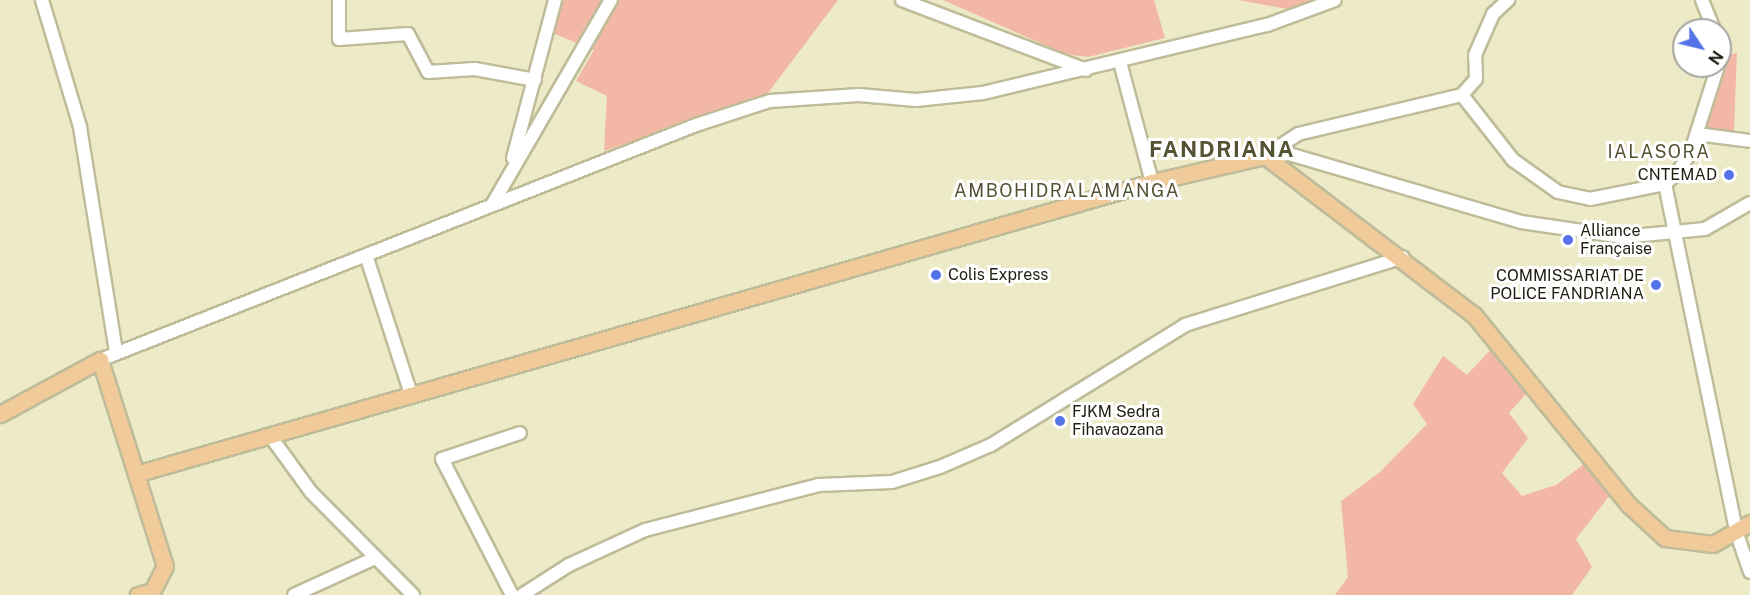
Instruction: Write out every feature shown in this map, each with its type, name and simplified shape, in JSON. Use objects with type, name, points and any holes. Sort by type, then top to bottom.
[{"type":"main road","points":[[139,473],[272,438],[1152,182],[1265,156],[1403,257],[1474,315],[1629,505],[1665,538],[1713,544],[1737,534],[1750,523]]},
{"type":"main road","points":[[0,414],[100,360],[139,473],[165,566],[163,579],[152,591],[138,595]]},
{"type":"street","points":[[42,0],[80,127],[116,351]]},
{"type":"street","points":[[339,0],[339,39],[408,34],[428,72],[475,69],[535,80]]},
{"type":"street","points":[[510,168],[555,0]]},
{"type":"street","points":[[492,205],[510,168],[611,0]]},
{"type":"street","points":[[902,0],[1086,70]]},
{"type":"street","points":[[100,360],[116,351],[367,258],[492,205],[770,101],[859,95],[916,100],[983,93],[1120,62],[1315,11],[1335,0]]},
{"type":"street","points":[[1265,156],[1298,134],[1462,95],[1476,79],[1475,55],[1493,14],[1508,0]]},
{"type":"street","points":[[1702,0],[1709,18]]},
{"type":"street","points":[[1120,62],[1152,182]]},
{"type":"street","points":[[1462,95],[1493,140],[1558,192],[1590,200],[1665,184],[1691,151],[1714,78]]},
{"type":"street","points":[[1697,134],[1750,141]]},
{"type":"street","points":[[1265,156],[1289,154],[1521,222],[1623,237],[1679,236],[1705,229],[1750,203]]},
{"type":"street","points":[[1665,184],[1679,236],[1737,534],[1750,572]]},
{"type":"street","points":[[522,595],[568,565],[645,530],[819,485],[892,482],[940,467],[992,445],[1185,325],[1403,257]]},
{"type":"street","points":[[367,258],[412,397]]},
{"type":"street","points":[[512,595],[442,459],[520,433]]},
{"type":"street","points":[[272,438],[311,492],[413,595]]},
{"type":"street","points":[[294,595],[375,558]]},
{"type":"shaded area","points":[[557,0],[838,0],[765,97],[604,151],[607,96],[576,81],[594,50],[550,32]]},
{"type":"shaded area","points":[[943,0],[1154,0],[1165,38],[1088,57],[1065,54]]},
{"type":"shaded area","points":[[1239,0],[1314,0],[1287,9]]},
{"type":"shaded area","points":[[1737,53],[1734,131],[1703,127],[1717,78],[1732,78],[1732,54]]},
{"type":"shaded area","points":[[1492,348],[1527,393],[1509,413],[1528,438],[1502,473],[1522,496],[1556,485],[1584,464],[1610,495],[1576,539],[1592,567],[1572,595],[1335,595],[1348,577],[1341,501],[1380,472],[1427,424],[1413,404],[1443,356],[1467,375]]},
{"type":"place","name":"CNTEMAD","points":[[1729,175]]},
{"type":"place","name":"Alliance Française","points":[[1568,240]]},
{"type":"place","name":"Colis Express","points":[[936,275]]},
{"type":"place","name":"COMMISSARIAT DE POLICE FANDRIANA","points":[[1656,285]]},
{"type":"place","name":"FJKM Sedra Fihavaozana","points":[[1060,421]]},
{"type":"district","name":"FANDRIANA","points":[[1222,150]]},
{"type":"district","name":"IALASORA","points":[[1659,152]]},
{"type":"district","name":"AMBOHIDRALAMANGA","points":[[1067,191]]}]
